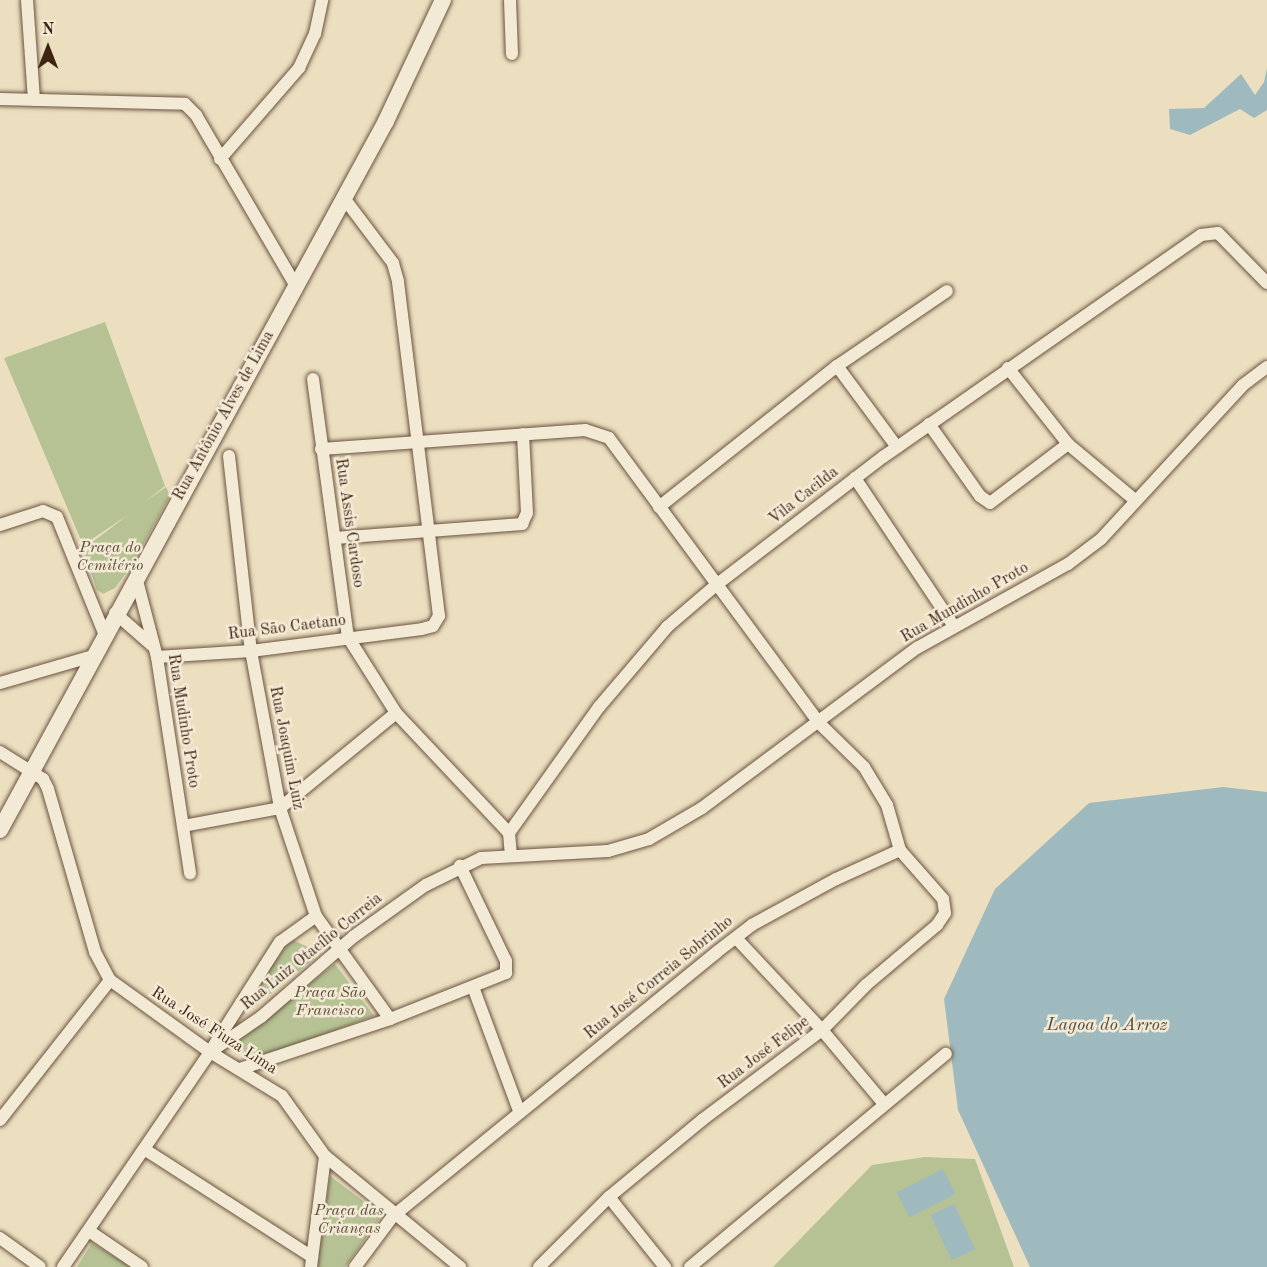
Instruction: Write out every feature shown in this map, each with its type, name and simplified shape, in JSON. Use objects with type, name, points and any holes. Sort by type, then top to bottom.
[{"type":"main road","name":"Rua Antônio Alves de Lima","points":[[0,830],[116,613],[386,121],[443,0]]},
{"type":"street","points":[[27,0],[34,100]]},
{"type":"street","points":[[220,159],[299,68],[315,34],[322,0]]},
{"type":"street","points":[[510,0],[512,54]]},
{"type":"street","points":[[0,99],[184,104],[196,115],[296,286]]},
{"type":"street","points":[[344,198],[393,263],[430,532]]},
{"type":"street","name":"Vila Cacilda","points":[[510,833],[599,707],[667,627],[717,585],[897,447],[1178,248],[1201,235],[1218,233],[1267,283]]},
{"type":"street","points":[[658,507],[837,366],[947,291]]},
{"type":"street","points":[[837,366],[897,447]]},
{"type":"street","name":"Rua Mundinho Proto","points":[[511,854],[560,856],[608,851],[649,839],[720,795],[821,725],[865,684],[953,625],[1068,564],[1101,539],[1243,385],[1267,367]]},
{"type":"street","points":[[1008,368],[1068,444],[1135,500]]},
{"type":"street","name":"Rua Assis Cardoso","points":[[313,379],[348,637]]},
{"type":"street","points":[[930,424],[980,496],[990,503],[1068,444]]},
{"type":"street","points":[[321,449],[523,434],[601,433],[609,438],[821,725],[864,767],[887,805],[900,850]]},
{"type":"street","points":[[335,538],[430,532],[524,522],[523,434]]},
{"type":"street","name":"Rua Joaquim Luiz","points":[[229,456],[251,651],[280,808],[316,916],[339,950],[371,988],[390,1019]]},
{"type":"street","points":[[855,478],[953,625]]},
{"type":"street","points":[[0,525],[32,513],[49,511],[57,517],[105,635]]},
{"type":"street","name":"Rua São Caetano","points":[[156,653],[251,651],[433,626],[439,616],[430,532]]},
{"type":"street","name":"Rua Mudinho Proto","points":[[136,577],[156,653],[190,873]]},
{"type":"street","points":[[116,613],[156,653]]},
{"type":"street","points":[[348,637],[396,713],[510,833],[511,854]]},
{"type":"street","points":[[0,683],[93,656]]},
{"type":"street","points":[[183,826],[280,808],[396,713]]},
{"type":"street","points":[[0,752],[32,772]]},
{"type":"street","name":"Rua José Fiuza Lima","points":[[32,772],[48,789],[95,952],[110,980],[210,1052],[282,1096],[325,1156],[393,1216],[460,1267]]},
{"type":"street","name":"Rua José Correia Sobrinho","points":[[355,1267],[393,1216],[736,938],[836,879],[900,850]]},
{"type":"street","name":"Rua José Felipe","points":[[540,1267],[609,1197],[702,1120],[822,1030],[866,985],[942,919],[943,899],[900,850]]},
{"type":"street","name":"Rua Luiz Otacílio Correia","points":[[63,1267],[210,1052],[261,1017],[339,950],[426,885],[460,866],[481,858],[511,854]]},
{"type":"street","points":[[240,1069],[390,1019],[506,974],[506,961],[460,866]]},
{"type":"street","points":[[210,1052],[280,942],[316,916]]},
{"type":"street","points":[[736,938],[822,1030],[884,1104]]},
{"type":"street","points":[[0,1120],[110,980]]},
{"type":"street","points":[[473,987],[519,1112]]},
{"type":"street","points":[[690,1267],[946,1054]]},
{"type":"street","points":[[144,1149],[311,1262],[325,1156]]},
{"type":"street","points":[[609,1197],[665,1267]]},
{"type":"street","points":[[89,1231],[142,1267]]},
{"type":"street","points":[[0,1239],[40,1267]]},
{"type":"green space","name":"Praça do Cemitério","points":[[105,322],[165,486],[146,501],[166,487],[170,496],[131,566],[115,588],[103,594],[97,590],[83,549],[128,515],[83,545],[4,358]]},
{"type":"green space","points":[[291,939],[308,947],[315,958],[254,1007],[249,1004],[250,996]]},
{"type":"green space","name":"Praça São Francisco","points":[[335,964],[374,1016],[253,1060],[231,1045]]},
{"type":"green space","points":[[925,1157],[975,1159],[1014,1267],[773,1267],[872,1165]]},
{"type":"green space","name":"Praça das Crianças","points":[[330,1176],[382,1215],[345,1267],[317,1267]]},
{"type":"green space","points":[[92,1243],[123,1262],[130,1267],[77,1267]]},
{"type":"water","points":[[1267,68],[1267,110],[1254,118],[1240,109],[1190,135],[1170,129],[1169,109],[1204,108],[1241,74],[1255,95],[1264,82]]},
{"type":"water","name":"Lagoa do Arroz","points":[[1223,787],[1267,792],[1267,1267],[1030,1267],[958,1110],[944,999],[995,889],[1089,803]]},
{"type":"water","points":[[943,1169],[956,1194],[909,1218],[897,1193]]},
{"type":"water","points":[[954,1204],[975,1249],[952,1260],[930,1215]]}]
